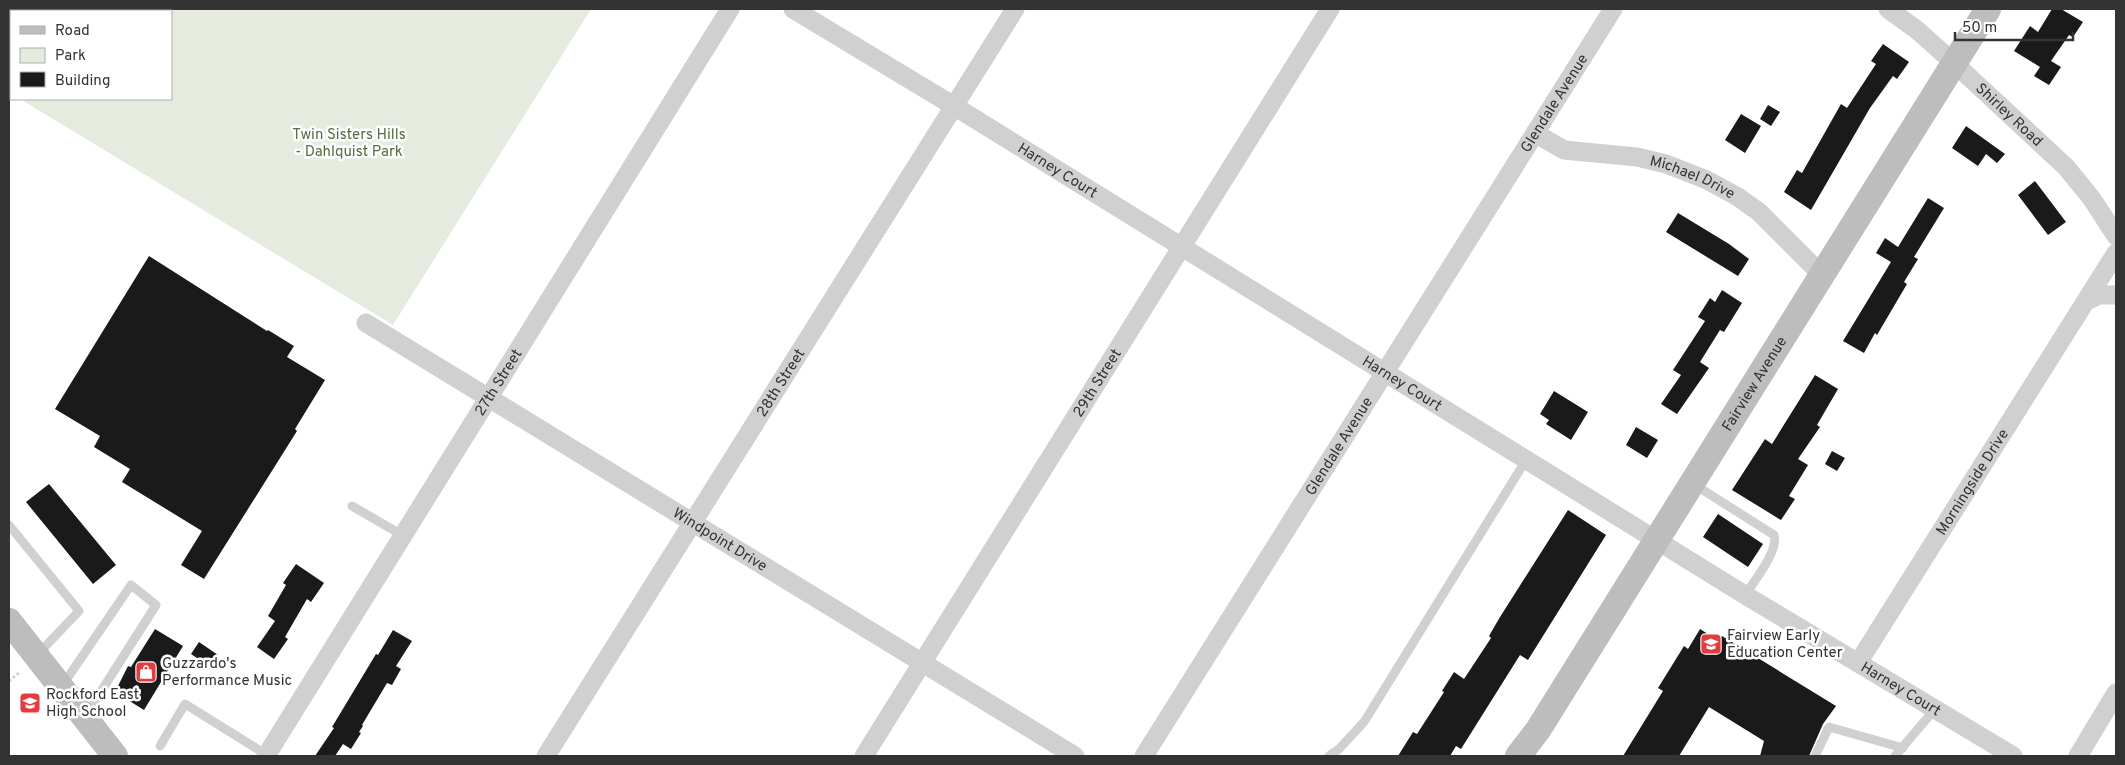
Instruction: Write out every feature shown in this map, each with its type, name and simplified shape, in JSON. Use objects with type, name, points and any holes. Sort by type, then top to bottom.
[{"type":"street","name":"27th Street","points":[[266,755],[730,9]]},
{"type":"street","name":"Harney Court","points":[[792,9],[954,106],[1526,460],[1658,539],[1745,595],[2013,756]]},
{"type":"street","name":"28th Street","points":[[546,756],[1015,9]]},
{"type":"street","name":"29th Street","points":[[864,756],[1330,9]]},
{"type":"street","name":"Glendale Avenue","points":[[1144,756],[1613,9]]},
{"type":"street","name":"Shirley Road","points":[[1888,9],[1917,30],[2072,173],[2116,236]]},
{"type":"street","name":"Fairview Avenue","points":[[1518,756],[1538,730],[1988,9]]},
{"type":"street","name":"Michael Drive","points":[[1536,133],[1564,150],[1637,157],[1666,164],[1707,180],[1738,197],[1759,212],[1822,275]]},
{"type":"street","name":"Morningside Drive","points":[[1858,663],[2116,253]]},
{"type":"street","points":[[2086,301],[2099,295],[2116,295]]},
{"type":"street","name":"Windpoint Drive","points":[[366,323],[1075,756]]},
{"type":"street","points":[[9,621],[28,664],[61,687],[116,756]]},
{"type":"street","points":[[2078,756],[2116,692]]},
{"type":"lane","points":[[1329,756],[1364,722],[1526,460]]},
{"type":"lane","points":[[1692,483],[1774,535],[1776,541],[1772,551],[1745,595]]},
{"type":"lane","points":[[352,506],[402,535]]},
{"type":"lane","points":[[9,525],[80,611],[28,664]]},
{"type":"lane","points":[[61,687],[131,585],[156,605],[85,718]]},
{"type":"lane","points":[[160,746],[185,704],[266,755]]},
{"type":"lane","points":[[1895,756],[1935,710]]},
{"type":"lane","points":[[1815,756],[1829,727],[1903,748]]},
{"type":"path","points":[[9,681],[28,664]]},
{"type":"green space","name":"Twin Sisters Hills - Dahlquist Park","points":[[9,9],[591,9],[393,325],[22,100],[172,100],[172,10],[10,10],[9,92]]},
{"type":"building","points":[[2052,9],[2061,9],[2083,22],[2073,37],[2069,35],[2051,61],[2061,67],[2049,85],[2034,76],[2040,67],[2014,51],[2030,26],[2038,32]]},
{"type":"building","points":[[1883,44],[1909,62],[1897,79],[1893,76],[1870,108],[1811,210],[1784,192],[1797,170],[1802,173],[1841,104],[1847,108],[1876,64],[1871,61]]},
{"type":"building","points":[[1768,105],[1780,112],[1771,126],[1760,119]]},
{"type":"building","points":[[1741,114],[1761,126],[1745,153],[1725,140]]},
{"type":"building","points":[[1966,126],[2005,154],[1997,163],[1986,154],[1978,166],[1952,148]]},
{"type":"building","points":[[2035,181],[2066,222],[2048,235],[2018,195]]},
{"type":"building","points":[[1928,198],[1944,208],[1914,257],[1918,259],[1904,282],[1907,284],[1877,335],[1875,333],[1864,353],[1843,341],[1891,262],[1876,253],[1885,238],[1898,247]]},
{"type":"building","points":[[1678,213],[1729,244],[1749,259],[1738,276],[1666,232]]},
{"type":"building","points":[[149,256],[294,346],[287,357],[325,380],[295,429],[297,431],[204,579],[181,565],[202,531],[122,482],[130,469],[94,447],[100,436],[55,409]]},
{"type":"building","points":[[1722,290],[1742,303],[1724,332],[1720,330],[1700,362],[1709,368],[1677,414],[1661,404],[1681,375],[1673,370],[1705,321],[1698,317],[1710,298],[1715,302]]},
{"type":"building","points":[[1815,375],[1838,389],[1817,425],[1820,427],[1798,459],[1808,465],[1789,496],[1795,499],[1781,520],[1732,490],[1765,439],[1772,444]]},
{"type":"building","points":[[1554,391],[1588,412],[1571,440],[1546,424],[1549,420],[1540,414]]},
{"type":"building","points":[[1636,427],[1658,440],[1647,458],[1626,445]]},
{"type":"building","points":[[1832,451],[1845,458],[1837,471],[1825,464]]},
{"type":"building","points":[[49,484],[116,565],[93,584],[26,502]]},
{"type":"building","points":[[1568,510],[1606,535],[1528,660],[1520,655],[1461,749],[1456,746],[1450,756],[1398,756],[1413,732],[1417,734],[1444,692],[1442,691],[1454,672],[1464,679],[1491,638],[1489,636],[1500,617]]},
{"type":"building","points":[[1718,514],[1763,544],[1748,567],[1703,537]]},
{"type":"building","points":[[296,564],[324,583],[311,602],[307,599],[285,637],[288,639],[274,659],[257,647],[275,621],[268,616],[286,585],[283,583]]},
{"type":"building","name":"Guzzardo's Performance Music","points":[[155,629],[183,646],[144,710],[115,692],[128,666],[131,667]]},
{"type":"building","points":[[1700,629],[1719,641],[1722,636],[1836,706],[1823,724],[1809,756],[1760,756],[1764,741],[1709,707],[1679,756],[1623,756],[1663,691],[1658,688],[1684,646],[1688,649]]},
{"type":"building","points":[[393,630],[412,641],[396,666],[401,669],[392,685],[387,683],[362,725],[359,732],[361,733],[351,749],[343,744],[335,756],[315,756],[334,728],[332,727],[376,654],[378,655]]},
{"type":"building","points":[[199,642],[218,655],[210,667],[191,654]]},
{"type":"place","name":"Fairview Early Education Center","points":[[1711,644]]},
{"type":"place","name":"Guzzardo's Performance Music","points":[[146,672]]},
{"type":"place","name":"Rockford East High School","points":[[30,703]]}]
